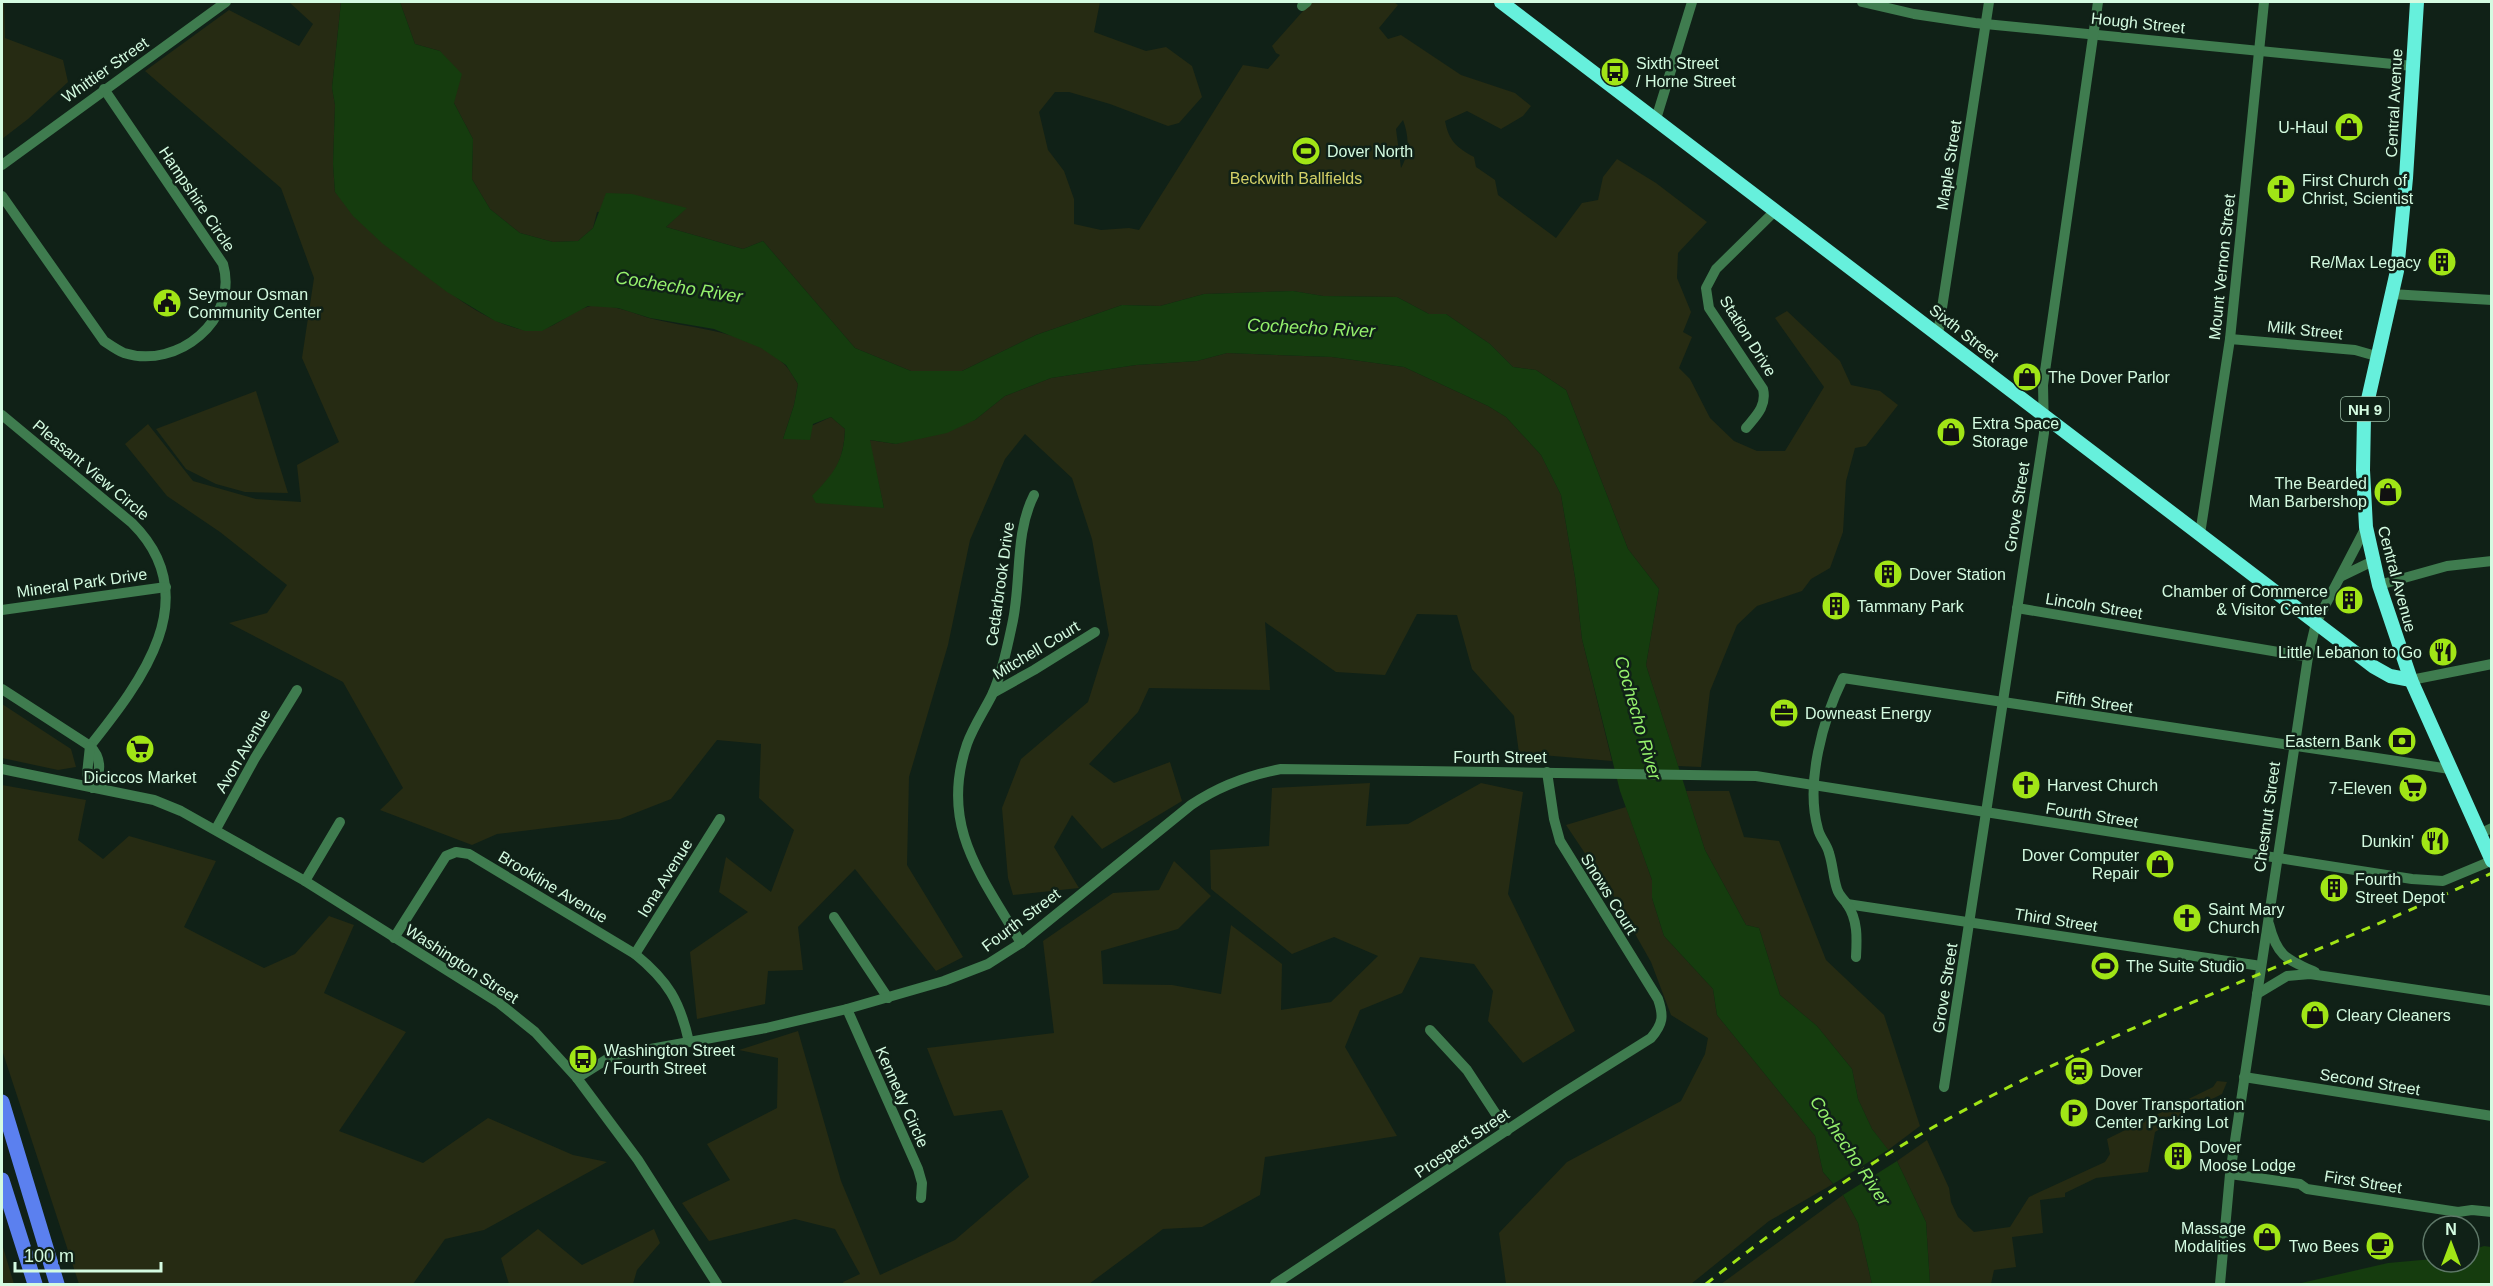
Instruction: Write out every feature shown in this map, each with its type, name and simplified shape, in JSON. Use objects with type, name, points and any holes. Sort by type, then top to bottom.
[{"type":"highway","points":[[2,1102],[57,1284]]},
{"type":"highway","points":[[2,1180],[35,1284]]},
{"type":"main road","name":"Sixth Street","points":[[1501,2],[2374,668],[2390,676],[2411,680]]},
{"type":"main road","name":"Central Avenue","points":[[2417,2],[2406,178],[2397,271],[2364,417],[2362,439],[2366,527],[2379,585],[2411,680],[2450,770],[2485,831],[2491,861]]},
{"type":"street","name":"Whittier Street","points":[[2,165],[226,2]]},
{"type":"street","points":[[1656,119],[1692,2]]},
{"type":"street","name":"Hough Street","points":[[1862,2],[1914,15],[2413,66]]},
{"type":"street","name":"Maple Street","points":[[1938,334],[1989,2]]},
{"type":"street","name":"Grove Street","points":[[1944,1087],[2044,433],[2043,385],[2098,2]]},
{"type":"street","name":"Mount Vernon Street","points":[[2200,534],[2229,339],[2264,2]]},
{"type":"street","name":"Hampshire Circle","points":[[2,196],[104,341],[124,352],[151,355],[184,347],[208,328],[220,309],[226,290],[223,264],[104,89]]},
{"type":"street","name":"Station Drive","points":[[1746,428],[1760,412],[1765,396],[1763,389],[1709,308],[1706,288],[1716,269],[1776,210]]},
{"type":"street","points":[[2391,294],[2492,300]]},
{"type":"street","name":"Milk Street","points":[[2229,339],[2355,350],[2376,356]]},
{"type":"street","name":"Pleasant View Circle","points":[[2,415],[141,532],[154,551],[164,573],[166,587],[164,621],[152,655],[135,685],[90,746]]},
{"type":"street","name":"Cedarbrook Drive","points":[[1021,942],[966,847],[958,813],[959,778],[967,743],[993,693],[1006,653],[1014,618],[1023,520],[1034,495]]},
{"type":"street","name":"Chestnut Street","points":[[2220,1284],[2230,1174],[2308,657],[2316,623],[2366,527]]},
{"type":"street","points":[[2342,576],[2373,561]]},
{"type":"street","points":[[2379,585],[2447,567],[2492,561]]},
{"type":"street","name":"Mineral Park Drive","points":[[2,610],[166,587]]},
{"type":"street","name":"Lincoln Street","points":[[2017,608],[2308,657]]},
{"type":"street","name":"Mitchell Court","points":[[993,693],[1095,632]]},
{"type":"street","points":[[2411,680],[2492,664]]},
{"type":"street","name":"Fifth Street","points":[[1815,784],[1824,726],[1843,678],[2450,770]]},
{"type":"street","points":[[2,689],[90,746],[87,774],[93,788]]},
{"type":"street","name":"Avon Avenue","points":[[216,829],[255,758],[297,690]]},
{"type":"street","name":"Washington Street","points":[[2,769],[161,802],[216,829],[305,882],[512,1013],[549,1046],[577,1078],[644,1169],[717,1284]]},
{"type":"street","name":"Fourth Street","points":[[577,1078],[612,1056],[766,1028],[847,1009],[888,998],[988,964],[1021,942],[1191,805],[1208,794],[1245,778],[1281,769],[1756,776],[2412,879],[2443,881],[2491,861]]},
{"type":"street","name":"Snows Court","points":[[1547,772],[1554,819],[1560,841],[1658,999],[1663,1016],[1662,1024]]},
{"type":"street","points":[[1815,784],[1817,827],[1830,854],[1837,888],[1841,898],[1847,904],[1857,932],[1856,957]]},
{"type":"street","name":"Iona Avenue","points":[[635,954],[720,819]]},
{"type":"street","points":[[305,882],[340,822]]},
{"type":"street","name":"Brookline Avenue","points":[[394,938],[446,856],[462,852],[635,954],[652,968],[671,991],[683,1014],[689,1042]]},
{"type":"street","name":"Third Street","points":[[1847,904],[2261,966]]},
{"type":"street","points":[[834,917],[888,998]]},
{"type":"street","points":[[2268,919],[2274,941],[2284,957],[2320,975]]},
{"type":"street","points":[[2257,994],[2287,976],[2320,975],[2492,1001]]},
{"type":"street","name":"Kennedy Circle","points":[[847,1009],[918,1169],[922,1183],[921,1198]]},
{"type":"street","name":"Prospect Street","points":[[1275,1284],[1651,1038],[1662,1024]]},
{"type":"street","points":[[1430,1030],[1467,1070],[1507,1131]]},
{"type":"street","name":"Second Street","points":[[2244,1077],[2492,1116]]},
{"type":"street","name":"First Street","points":[[2230,1174],[2300,1184],[2307,1189],[2458,1212],[2472,1210],[2492,1212]]},
{"type":"green space","points":[[2,2],[4,2],[5,38],[63,60],[68,82],[28,119],[2,139]]},
{"type":"green space","points":[[289,2],[341,2],[332,88],[335,105],[333,164],[335,192],[450,293],[501,323],[525,330],[542,330],[579,310],[601,305],[738,337],[771,353],[785,365],[798,384],[783,439],[831,417],[845,429],[839,460],[832,474],[821,487],[884,508],[869,440],[896,444],[975,420],[1005,396],[1051,378],[1136,365],[1197,361],[1227,353],[1332,357],[1404,367],[1488,406],[1506,417],[1541,455],[1561,495],[1575,577],[1582,639],[1612,761],[1519,753],[1514,716],[1472,669],[1457,615],[1417,614],[1385,675],[1336,672],[1265,622],[1270,690],[1149,688],[1138,712],[1089,764],[1114,783],[1170,762],[1182,801],[1102,849],[1072,815],[1054,847],[1079,888],[1013,895],[1008,878],[1002,808],[1021,759],[1088,702],[1109,635],[1092,539],[1072,478],[1025,434],[1005,459],[970,540],[948,645],[909,777],[907,865],[963,957],[936,971],[855,869],[798,927],[803,970],[768,971],[765,1004],[697,1019],[690,952],[748,912],[719,892],[726,857],[771,892],[794,830],[759,798],[761,744],[717,740],[671,799],[620,819],[497,834],[472,845],[380,810],[403,788],[343,682],[229,623],[267,613],[287,585],[220,532],[167,496],[125,444],[148,424],[193,481],[256,499],[301,502],[297,465],[339,442],[302,358],[314,278],[281,188],[145,71],[229,10],[299,46],[313,24]]},
{"type":"green space","name":"Beckwith Ballfields","points":[[400,2],[1100,2],[1094,32],[1146,51],[1166,47],[1192,66],[1202,97],[1179,123],[1168,126],[1110,104],[1069,92],[1055,92],[1039,112],[1048,150],[1064,171],[1074,199],[1074,224],[1101,230],[1129,228],[1139,230],[1243,65],[1268,69],[1280,55],[1272,46],[1311,2],[1394,2],[1398,5],[1379,28],[1388,39],[1401,35],[1461,75],[1515,93],[1531,106],[1523,116],[1501,129],[1467,111],[1445,121],[1454,143],[1474,157],[1476,167],[1495,180],[1498,195],[1556,238],[1582,203],[1598,200],[1603,177],[1617,159],[1656,183],[1707,222],[1678,253],[1677,278],[1691,312],[1683,332],[1692,337],[1679,368],[1690,379],[1710,418],[1734,441],[1757,451],[1785,451],[1824,387],[1775,318],[1787,311],[1840,361],[1851,385],[1880,391],[1898,405],[1866,446],[1855,448],[1846,481],[1843,532],[1830,568],[1811,579],[1802,591],[1757,606],[1737,625],[1710,691],[1701,767],[1678,766],[1646,665],[1659,589],[1628,549],[1566,390],[1536,370],[1513,367],[1490,344],[1446,314],[1429,314],[1397,297],[1323,296],[1293,291],[1204,294],[1160,306],[1122,305],[1036,335],[962,371],[911,371],[855,348],[763,241],[743,249],[666,227],[686,208],[597,212],[593,228],[578,241],[553,242],[520,233],[490,209],[472,179],[473,139],[454,103],[440,51],[415,44]],"holes":[[[1403,120],[1407,150],[1401,168],[1396,129]]]},
{"type":"green space","points":[[256,391],[288,493],[245,492],[216,484],[186,469],[156,429]]},
{"type":"green space","points":[[2,704],[71,749],[76,767],[58,770],[2,758]]},
{"type":"green space","points":[[1370,783],[1366,826],[1408,824],[1481,783],[1523,792],[1508,894],[1575,1031],[1523,1063],[1488,1021],[1493,991],[1474,964],[1420,957],[1402,993],[1360,1010],[1345,1047],[1397,1136],[1265,1157],[1260,1195],[1202,1227],[1163,1229],[1089,1284],[844,1284],[843,1282],[860,1274],[835,1229],[795,1219],[709,1241],[682,1203],[730,1180],[707,1144],[777,1108],[778,1058],[739,1050],[798,1031],[841,1181],[880,1275],[955,1240],[1029,1177],[1002,1110],[954,1116],[927,1048],[1054,1033],[1043,941],[1113,893],[1159,890],[1174,861],[1211,896],[1178,929],[1101,951],[1103,984],[1172,985],[1221,994],[1231,925],[1282,964],[1281,1010],[1331,1002],[1378,956],[1334,937],[1292,954],[1211,889],[1210,850],[1269,846],[1272,788]]},
{"type":"green space","points":[[2,785],[86,800],[78,840],[103,859],[129,836],[216,861],[184,927],[264,968],[295,954],[329,916],[354,925],[324,993],[406,1032],[339,1131],[423,1163],[488,1118],[573,1155],[607,1162],[484,1230],[445,1239],[413,1284],[79,1284],[2,1050]]},
{"type":"green space","points":[[1686,791],[1729,791],[1744,837],[1779,841],[1826,960],[1884,1015],[1920,1126],[1888,1150],[1872,1129],[1858,1099],[1852,1069],[1817,1026],[1780,995],[1759,928],[1746,925],[1705,850]]},
{"type":"green space","points":[[1626,807],[1652,880],[1652,898],[1664,936],[1713,989],[1717,1015],[1815,1136],[1823,1172],[1833,1184],[1769,1221],[1691,1284],[1506,1284],[1499,1233],[1567,1162],[1681,1101],[1705,1054],[1708,1038],[1671,1015],[1651,962],[1613,895],[1566,825]]},
{"type":"green space","points":[[2217,1081],[2227,1082],[2222,1094],[2190,1110],[2155,1132],[2148,1172],[2096,1178],[2065,1193],[2065,1197],[2040,1200],[2043,1233],[2012,1237],[2016,1267],[1994,1270],[1991,1284],[1930,1284],[1926,1222],[1897,1161],[1927,1140],[1949,1188],[1951,1202],[1958,1217],[1974,1232],[2010,1227],[2029,1197],[2105,1162],[2110,1154],[2107,1139],[2213,1087]]},
{"type":"green space","points":[[1843,1195],[1858,1223],[1872,1284],[1721,1284]]},
{"type":"green space","points":[[538,1229],[582,1265],[654,1229],[660,1243],[637,1270],[633,1284],[509,1284],[501,1258]]},
{"type":"green space","points":[[2,1244],[14,1284],[2,1284]]},
{"type":"water","name":"Cochecho River","points":[[341,2],[400,2],[415,44],[440,51],[462,74],[454,103],[473,139],[472,179],[490,209],[520,233],[553,242],[578,241],[593,228],[606,193],[632,194],[687,208],[666,227],[743,249],[763,241],[855,348],[911,371],[962,371],[1036,335],[1122,305],[1160,306],[1204,294],[1293,291],[1323,296],[1397,297],[1429,314],[1446,314],[1490,344],[1513,367],[1536,370],[1566,390],[1628,549],[1659,589],[1646,665],[1705,850],[1746,925],[1759,928],[1780,995],[1817,1026],[1852,1069],[1858,1099],[1872,1129],[1897,1161],[1926,1222],[1930,1284],[1872,1284],[1858,1223],[1843,1195],[1823,1172],[1815,1136],[1717,1015],[1713,989],[1664,936],[1652,898],[1652,880],[1620,791],[1582,639],[1575,577],[1561,495],[1541,455],[1506,417],[1488,406],[1404,367],[1332,357],[1227,353],[1197,361],[1136,365],[1051,378],[1005,396],[975,420],[947,433],[896,444],[870,440],[884,508],[816,503],[812,496],[840,458],[845,429],[831,417],[813,424],[810,440],[783,439],[798,384],[786,365],[761,348],[714,329],[650,318],[618,308],[588,306],[542,331],[525,331],[495,321],[447,292],[383,244],[353,216],[335,192],[333,164],[335,105],[332,88]]},
{"type":"water","points":[[2481,1247],[2491,1247],[2491,1284],[2297,1284],[2388,1263],[2421,1260],[2421,1274],[2481,1274]]},
{"type":"pier","points":[[1888,1150],[1897,1161],[1843,1195],[1833,1184]]},
{"type":"railway","points":[[1706,1284],[1787,1222],[1871,1164],[1998,1093],[2137,1027],[2492,873]]},
{"type":"place","name":"Sixth Street / Horne Street","points":[[1615,72]]},
{"type":"place","name":"U-Haul","points":[[2349,127]]},
{"type":"place","name":"Dover North","points":[[1306,151]]},
{"type":"place","name":"First Church of Christ, Scientist","points":[[2281,189]]},
{"type":"place","name":"Re/Max Legacy","points":[[2442,262]]},
{"type":"place","name":"Seymour Osman Community Center","points":[[167,303]]},
{"type":"place","name":"The Dover Parlor","points":[[2027,377]]},
{"type":"place","name":"Extra Space Storage","points":[[1951,432]]},
{"type":"place","name":"The Bearded Man Barbershop","points":[[2388,492]]},
{"type":"place","name":"Dover Station","points":[[1888,574]]},
{"type":"place","name":"Chamber of Commerce & Visitor Center","points":[[2349,600]]},
{"type":"place","name":"Tammany Park","points":[[1836,606]]},
{"type":"place","name":"Little Lebanon to Go","points":[[2443,652]]},
{"type":"place","name":"Downeast Energy","points":[[1784,713]]},
{"type":"place","name":"Eastern Bank","points":[[2402,741]]},
{"type":"place","name":"Diciccos Market","points":[[140,749]]},
{"type":"place","name":"Harvest Church","points":[[2026,785]]},
{"type":"place","name":"7-Eleven","points":[[2413,788]]},
{"type":"place","name":"Dunkin'","points":[[2435,841]]},
{"type":"place","name":"Dover Computer Repair","points":[[2160,864]]},
{"type":"place","name":"Fourth Street Depot","points":[[2334,888]]},
{"type":"place","name":"Saint Mary Church","points":[[2187,918]]},
{"type":"place","name":"The Suite Studio","points":[[2105,966]]},
{"type":"place","name":"Cleary Cleaners","points":[[2315,1015]]},
{"type":"place","name":"Washington Street / Fourth Street","points":[[583,1059]]},
{"type":"place","name":"Dover","points":[[2079,1071]]},
{"type":"place","name":"Dover Transportation Center Parking Lot","points":[[2074,1113]]},
{"type":"place","name":"Dover Moose Lodge","points":[[2178,1156]]},
{"type":"place","name":"Massage Modalities","points":[[2267,1237]]},
{"type":"place","name":"Two Bees","points":[[2380,1246]]}]
